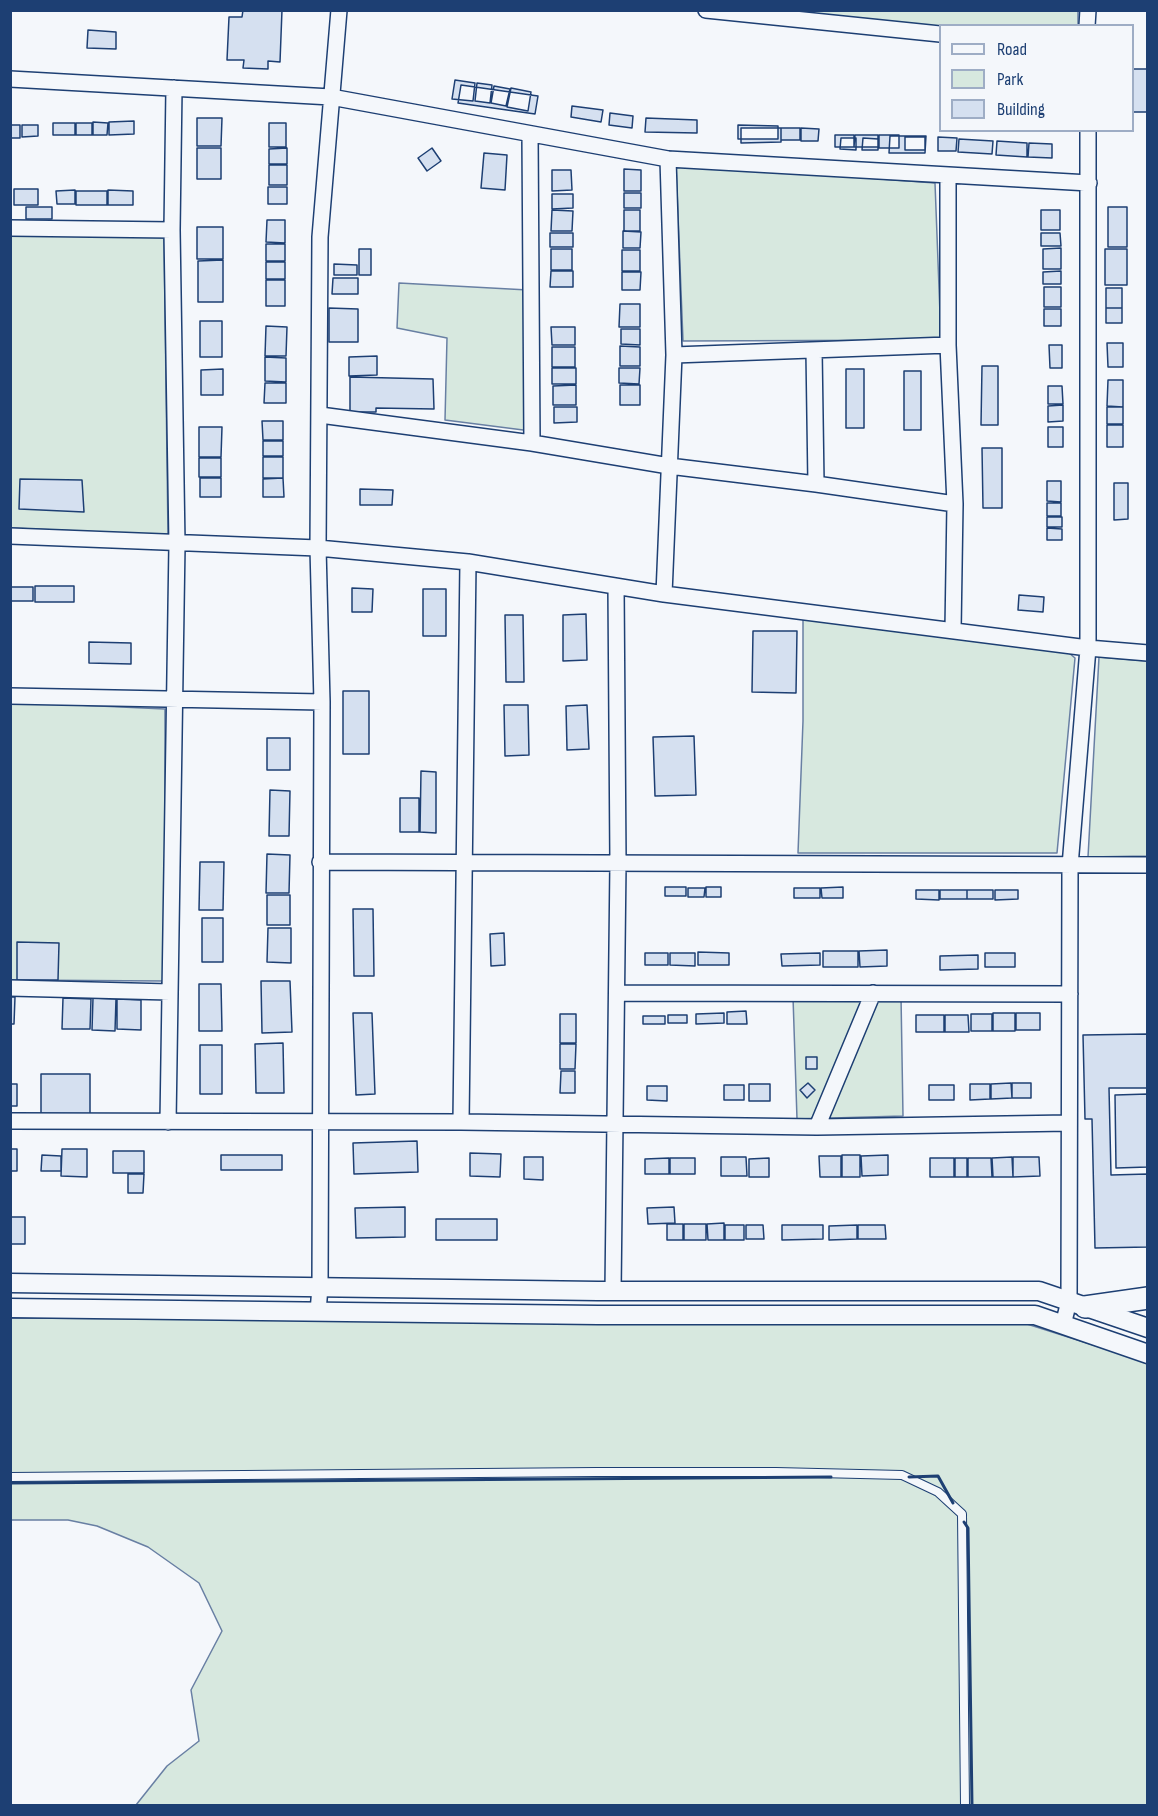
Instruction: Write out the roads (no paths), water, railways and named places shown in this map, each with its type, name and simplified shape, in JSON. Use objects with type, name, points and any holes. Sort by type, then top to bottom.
[{"type":"main road","points":[[1077,1304],[1148,1298]]},
{"type":"street","points":[[318,1312],[320,1287],[322,702],[318,548],[320,237],[339,10]]},
{"type":"street","points":[[706,10],[939,34]]},
{"type":"street","points":[[10,79],[332,97],[668,159],[1089,183]]},
{"type":"street","points":[[168,1122],[177,544],[172,230],[174,88]]},
{"type":"street","points":[[1063,1325],[1077,1304],[1069,1123],[1070,866],[1088,648],[1088,132]]},
{"type":"street","points":[[530,134],[532,443]]},
{"type":"street","points":[[664,594],[674,355],[668,159]]},
{"type":"street","points":[[948,175],[948,345],[955,504],[953,630]]},
{"type":"street","points":[[10,228],[172,230]]},
{"type":"street","points":[[674,355],[948,345]]},
{"type":"street","points":[[814,350],[816,484]]},
{"type":"street","points":[[320,415],[532,443],[669,466],[955,504]]},
{"type":"street","points":[[10,536],[318,548],[468,562],[664,594],[1088,648],[1148,653]]},
{"type":"street","points":[[461,1122],[468,562]]},
{"type":"street","points":[[614,1291],[618,863],[616,586]]},
{"type":"street","points":[[10,696],[322,702]]},
{"type":"street","points":[[320,862],[1148,865]]},
{"type":"street","points":[[10,988],[170,992]]},
{"type":"street","points":[[617,993],[1070,994]]},
{"type":"street","points":[[817,1127],[873,993]]},
{"type":"street","points":[[10,1121],[461,1122],[817,1127],[1069,1123]]},
{"type":"street","points":[[10,1283],[614,1291],[1039,1291],[1148,1328]]},
{"type":"street","points":[[10,1308],[586,1315],[1035,1315],[1148,1354]]},
{"type":"lane","points":[[10,1477],[585,1472],[776,1472],[902,1475],[938,1492],[962,1514],[965,1806]]}]
